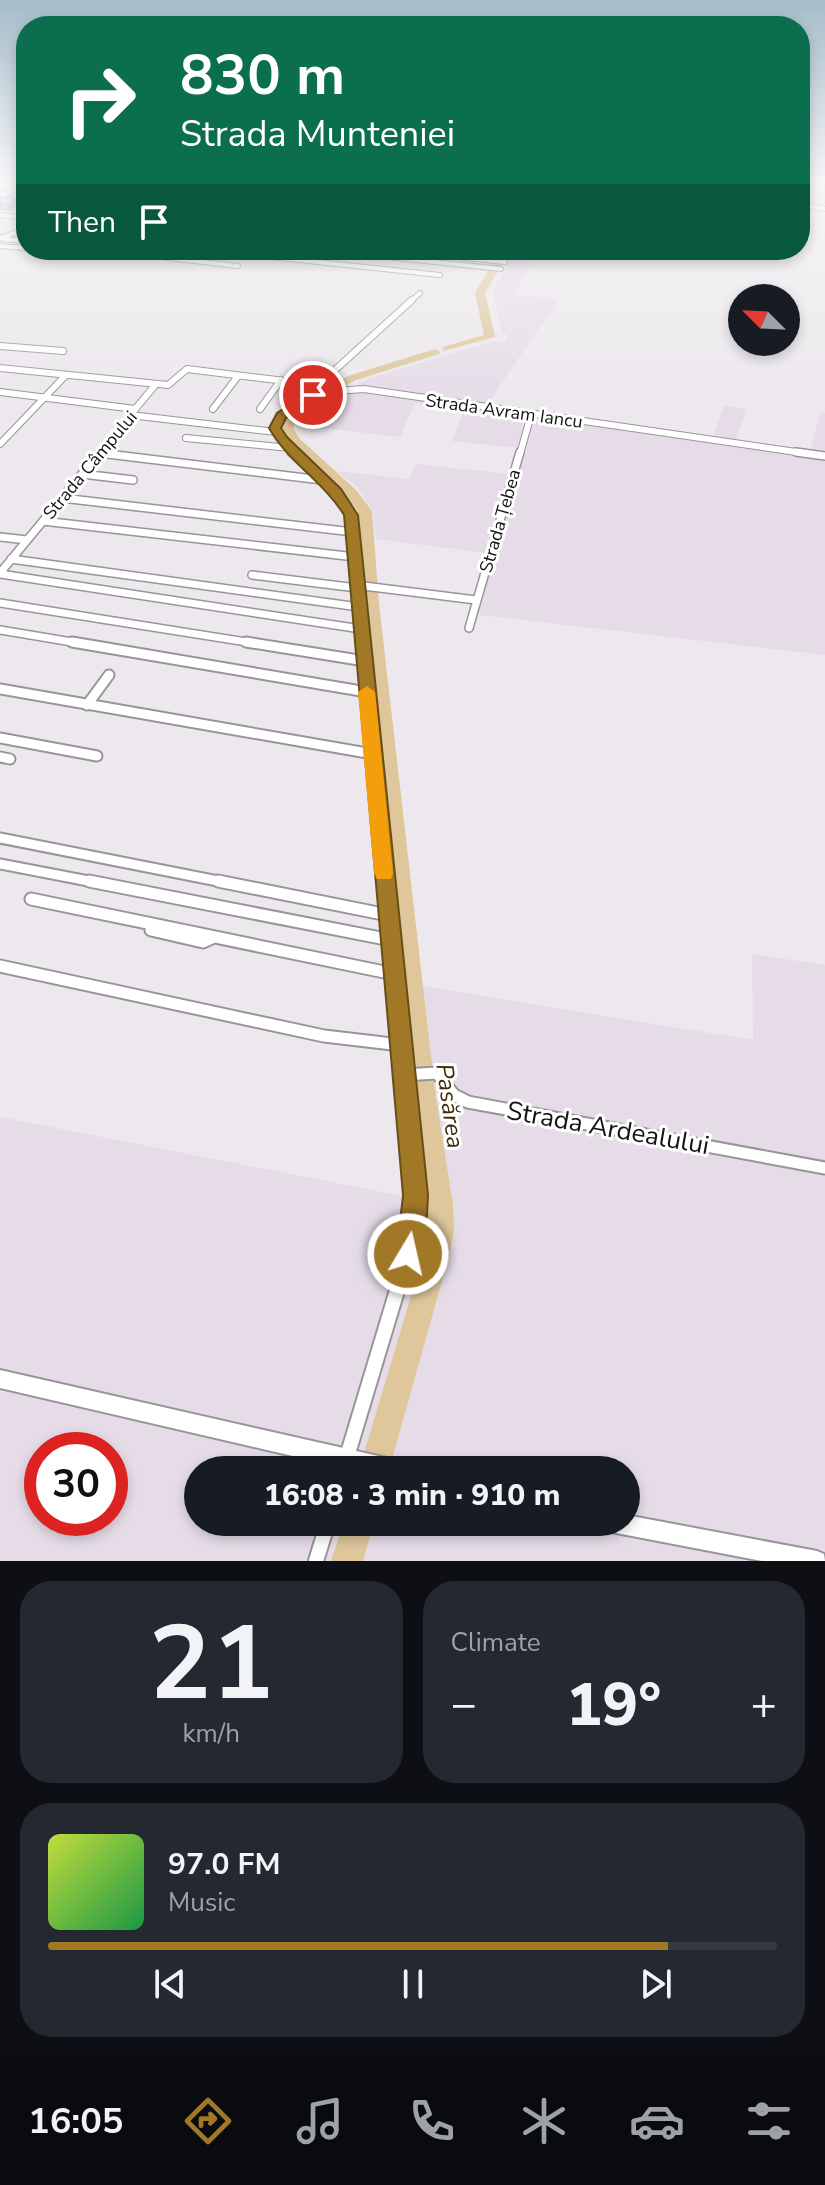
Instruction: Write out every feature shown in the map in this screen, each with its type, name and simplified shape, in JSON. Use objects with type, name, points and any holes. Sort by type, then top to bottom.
[{"type":"main road","points":[[0,1379],[313,1456]]},
{"type":"main road","points":[[640,1527],[817,1561]]},
{"type":"street","points":[[186,260],[238,266]]},
{"type":"street","points":[[300,260],[440,275]]},
{"type":"street","points":[[416,260],[501,269]]},
{"type":"street","points":[[485,260],[505,262]]},
{"type":"street","points":[[276,432],[281,416],[318,391],[420,293]]},
{"type":"street","points":[[0,346],[63,351]]},
{"type":"street","points":[[0,368],[156,384]]},
{"type":"street","name":"Strada Avram Iancu","points":[[185,369],[281,380],[318,391],[358,389],[825,456]]},
{"type":"street","name":"Strada Câmpului","points":[[0,573],[156,384],[170,384],[185,369]]},
{"type":"street","points":[[0,444],[66,375]]},
{"type":"street","points":[[213,409],[238,376]]},
{"type":"street","points":[[260,409],[281,380]]},
{"type":"street","points":[[0,392],[276,432],[346,504],[363,587],[359,607],[401,1045],[407,1075],[415,1195],[414,1227],[347,1456]]},
{"type":"street","name":"Strada Țebea","points":[[469,628],[531,415]]},
{"type":"street","points":[[186,438],[291,448]]},
{"type":"street","points":[[99,453],[323,480]]},
{"type":"street","points":[[82,474],[133,480]]},
{"type":"street","points":[[62,498],[353,532]]},
{"type":"street","points":[[43,521],[355,557]]},
{"type":"street","points":[[0,537],[27,540]]},
{"type":"street","points":[[11,559],[359,607]]},
{"type":"street","points":[[0,573],[361,629]]},
{"type":"street","points":[[252,575],[476,600]]},
{"type":"street","points":[[0,603],[365,661]]},
{"type":"street","points":[[0,630],[367,692]]},
{"type":"street","points":[[87,705],[109,675]]},
{"type":"street","points":[[0,689],[373,754]]},
{"type":"street","points":[[0,738],[97,756]]},
{"type":"street","points":[[0,838],[388,915]]},
{"type":"street","points":[[0,864],[391,940]]},
{"type":"street","points":[[31,899],[394,974]]},
{"type":"street","points":[[75,913],[200,941],[214,937]]},
{"type":"street","points":[[0,966],[324,1036],[401,1045]]},
{"type":"street","name":"Strada Ardealului","points":[[407,1075],[437,1073],[454,1095],[468,1102],[825,1168]]},
{"type":"street","points":[[316,1561],[324,1536]]},
{"type":"shaded area","points":[[510,260],[532,260],[515,294],[558,300],[487,405],[713,437],[724,406],[746,409],[736,441],[810,451],[820,413],[825,413],[825,655],[479,615],[495,554],[376,539],[373,512],[358,488],[337,471],[409,479],[416,464],[510,474],[517,448],[452,441],[464,410],[415,403],[400,437],[293,424],[369,378],[495,341],[504,343],[509,335],[502,333],[493,291]]},
{"type":"shaded area","points":[[752,954],[825,965],[825,1561],[0,1561],[0,1117],[428,1201],[403,983],[753,1040]]},
{"type":"waterway","name":"Pasărea","points":[[447,349],[490,337],[480,293],[499,260]]},
{"type":"waterway","name":"Pasărea","points":[[337,386],[352,378],[435,352]]},
{"type":"waterway","name":"Pasărea","points":[[316,401],[290,420],[287,428],[294,440],[352,494],[365,511],[371,604],[423,1091],[440,1205],[441,1230],[436,1256],[378,1456]]},
{"type":"waterway","name":"Pasărea","points":[[347,1561],[355,1536]]},
{"type":"slow traffic","points":[[367,692],[384,873]]},
{"type":"route","points":[[313,395],[281,416],[275,428],[281,439],[336,492],[351,515],[415,1195],[414,1227],[408,1254]]}]
